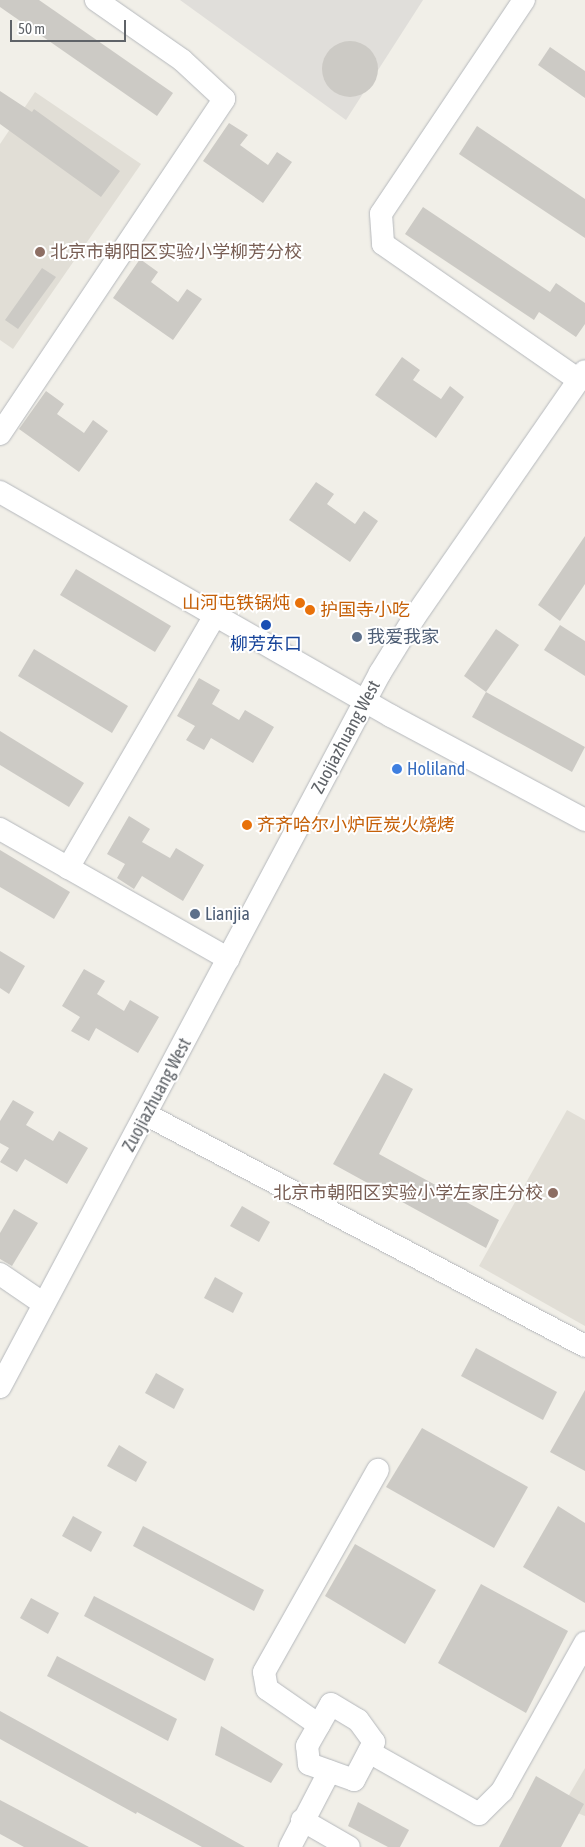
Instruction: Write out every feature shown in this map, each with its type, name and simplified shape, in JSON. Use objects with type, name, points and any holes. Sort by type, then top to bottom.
[{"type":"street","points":[[0,434],[224,99],[182,60],[96,0]]},
{"type":"street","points":[[524,0],[381,214],[382,244],[582,376]]},
{"type":"street","name":"Zuojiazhuang West","points":[[0,1387],[365,701],[414,618],[582,376]]},
{"type":"street","points":[[0,492],[365,701],[585,820]]},
{"type":"street","points":[[68,868],[215,615]]},
{"type":"street","points":[[0,829],[229,959]]},
{"type":"street","points":[[146,1115],[585,1346]]},
{"type":"street","points":[[0,1274],[44,1304]]},
{"type":"street","points":[[319,1726],[267,1689],[264,1672],[378,1470]]},
{"type":"street","points":[[369,1752],[479,1814],[502,1791],[585,1643]]},
{"type":"street","points":[[331,1704],[358,1720],[374,1742],[369,1752],[354,1780],[309,1764],[307,1746],[331,1704]]},
{"type":"street","points":[[290,1847],[302,1820],[329,1772]]},
{"type":"street","points":[[302,1820],[349,1847]]},
{"type":"shaded area","points":[[180,0],[423,0],[346,120]]},
{"type":"shaded area","name":"北京市朝阳区实验小学柳芳分校","points":[[35,92],[141,164],[13,349],[0,340],[0,144]]},
{"type":"shaded area","name":"北京市朝阳区实验小学左家庄分校","points":[[567,1110],[585,1120],[585,1326],[479,1266]]},
{"type":"shaded area","points":[[585,1768],[585,1816],[562,1807]]},
{"type":"building","points":[[0,0],[39,0],[173,93],[157,116],[0,7]]},
{"type":"building","points":[[350,41],[361,43],[370,49],[376,58],[378,69],[376,80],[370,89],[361,95],[350,97],[339,95],[330,89],[324,80],[322,69],[324,58],[330,49],[339,43]]},
{"type":"building","points":[[550,47],[585,71],[585,98],[538,65]]},
{"type":"building","points":[[0,91],[32,112],[34,109],[120,171],[101,197],[0,124]]},
{"type":"building","points":[[229,123],[248,135],[240,145],[268,165],[277,152],[292,162],[263,203],[203,161]]},
{"type":"building","points":[[477,126],[585,199],[585,238],[459,154]]},
{"type":"building","points":[[423,207],[550,292],[556,283],[585,303],[585,324],[576,337],[539,312],[534,320],[405,234]]},
{"type":"building","points":[[140,259],[158,272],[151,282],[178,302],[187,289],[202,299],[173,340],[113,298]]},
{"type":"building","points":[[42,268],[56,277],[18,329],[5,320]]},
{"type":"building","points":[[402,357],[420,370],[413,380],[441,399],[450,386],[464,397],[436,438],[375,395]]},
{"type":"building","points":[[46,391],[64,404],[57,414],[84,433],[93,420],[108,431],[79,472],[19,429]]},
{"type":"building","points":[[316,482],[334,494],[327,504],[355,524],[364,511],[378,521],[350,562],[289,520]]},
{"type":"building","points":[[585,536],[585,584],[560,621],[538,605]]},
{"type":"building","points":[[76,569],[171,626],[155,652],[60,595]]},
{"type":"building","points":[[560,625],[585,641],[585,676],[544,650]]},
{"type":"building","points":[[496,629],[519,645],[486,692],[464,676]]},
{"type":"building","points":[[34,649],[128,706],[112,733],[18,676]]},
{"type":"building","points":[[199,678],[220,690],[212,704],[239,720],[245,710],[274,727],[253,763],[211,738],[204,750],[186,740],[195,726],[177,716]]},
{"type":"building","points":[[486,692],[585,747],[572,772],[472,717]]},
{"type":"building","points":[[0,731],[84,783],[69,807],[0,765]]},
{"type":"building","points":[[129,816],[150,829],[142,842],[170,858],[176,848],[204,865],[183,901],[142,876],[134,889],[117,878],[125,864],[107,854]]},
{"type":"building","points":[[0,850],[70,892],[54,919],[0,887]]},
{"type":"building","points":[[0,951],[25,966],[9,994],[0,988]]},
{"type":"building","points":[[84,969],[105,981],[97,994],[124,1011],[130,1000],[159,1017],[138,1053],[96,1028],[89,1041],[71,1031],[80,1017],[62,1006]]},
{"type":"building","points":[[384,1073],[413,1089],[379,1154],[499,1220],[486,1248],[333,1164]]},
{"type":"building","points":[[13,1100],[34,1112],[26,1125],[53,1141],[59,1131],[88,1148],[67,1184],[25,1159],[17,1172],[0,1162],[9,1148],[0,1143],[0,1121]]},
{"type":"building","points":[[242,1206],[270,1222],[259,1242],[230,1226]]},
{"type":"building","points":[[14,1209],[38,1223],[12,1266],[0,1259],[0,1233]]},
{"type":"building","points":[[215,1277],[243,1293],[233,1313],[204,1298]]},
{"type":"building","points":[[476,1348],[557,1392],[543,1420],[461,1376]]},
{"type":"building","points":[[156,1373],[184,1389],[174,1409],[145,1393]]},
{"type":"building","points":[[585,1390],[585,1471],[550,1452]]},
{"type":"building","points":[[422,1428],[528,1487],[494,1548],[386,1487]]},
{"type":"building","points":[[119,1445],[147,1462],[136,1482],[107,1466]]},
{"type":"building","points":[[558,1506],[585,1523],[585,1603],[523,1567]]},
{"type":"building","points":[[73,1516],[102,1532],[91,1552],[62,1536]]},
{"type":"building","points":[[143,1526],[264,1590],[254,1611],[133,1546]]},
{"type":"building","points":[[355,1544],[436,1590],[405,1644],[325,1596]]},
{"type":"building","points":[[481,1584],[568,1631],[526,1713],[438,1663]]},
{"type":"building","points":[[94,1596],[214,1659],[205,1681],[84,1616]]},
{"type":"building","points":[[31,1598],[59,1613],[48,1634],[20,1618]]},
{"type":"building","points":[[57,1656],[177,1719],[168,1741],[47,1676]]},
{"type":"building","points":[[0,1711],[245,1847],[202,1847],[137,1812],[136,1814],[0,1739]]},
{"type":"building","points":[[221,1726],[283,1764],[271,1783],[215,1755]]},
{"type":"building","points":[[536,1776],[584,1804],[561,1847],[499,1847]]},
{"type":"building","points":[[0,1800],[89,1847],[24,1847],[0,1834]]},
{"type":"building","points":[[358,1802],[409,1830],[400,1847],[388,1847],[348,1826]]},
{"type":"place","name":"北京市朝阳区实验小学柳芳分校","points":[[40,252]]},
{"type":"place","name":"山河屯铁锅炖","points":[[300,603]]},
{"type":"place","name":"护国寺小吃","points":[[310,610]]},
{"type":"place","name":"柳芳东口","points":[[266,625]]},
{"type":"place","name":"我爱我家","points":[[357,637]]},
{"type":"place","name":"Holiland","points":[[397,769]]},
{"type":"place","name":"齐齐哈尔小炉匠炭火烧烤","points":[[247,825]]},
{"type":"place","name":"Lianjia","points":[[195,914]]},
{"type":"place","name":"北京市朝阳区实验小学左家庄分校","points":[[553,1193]]}]
